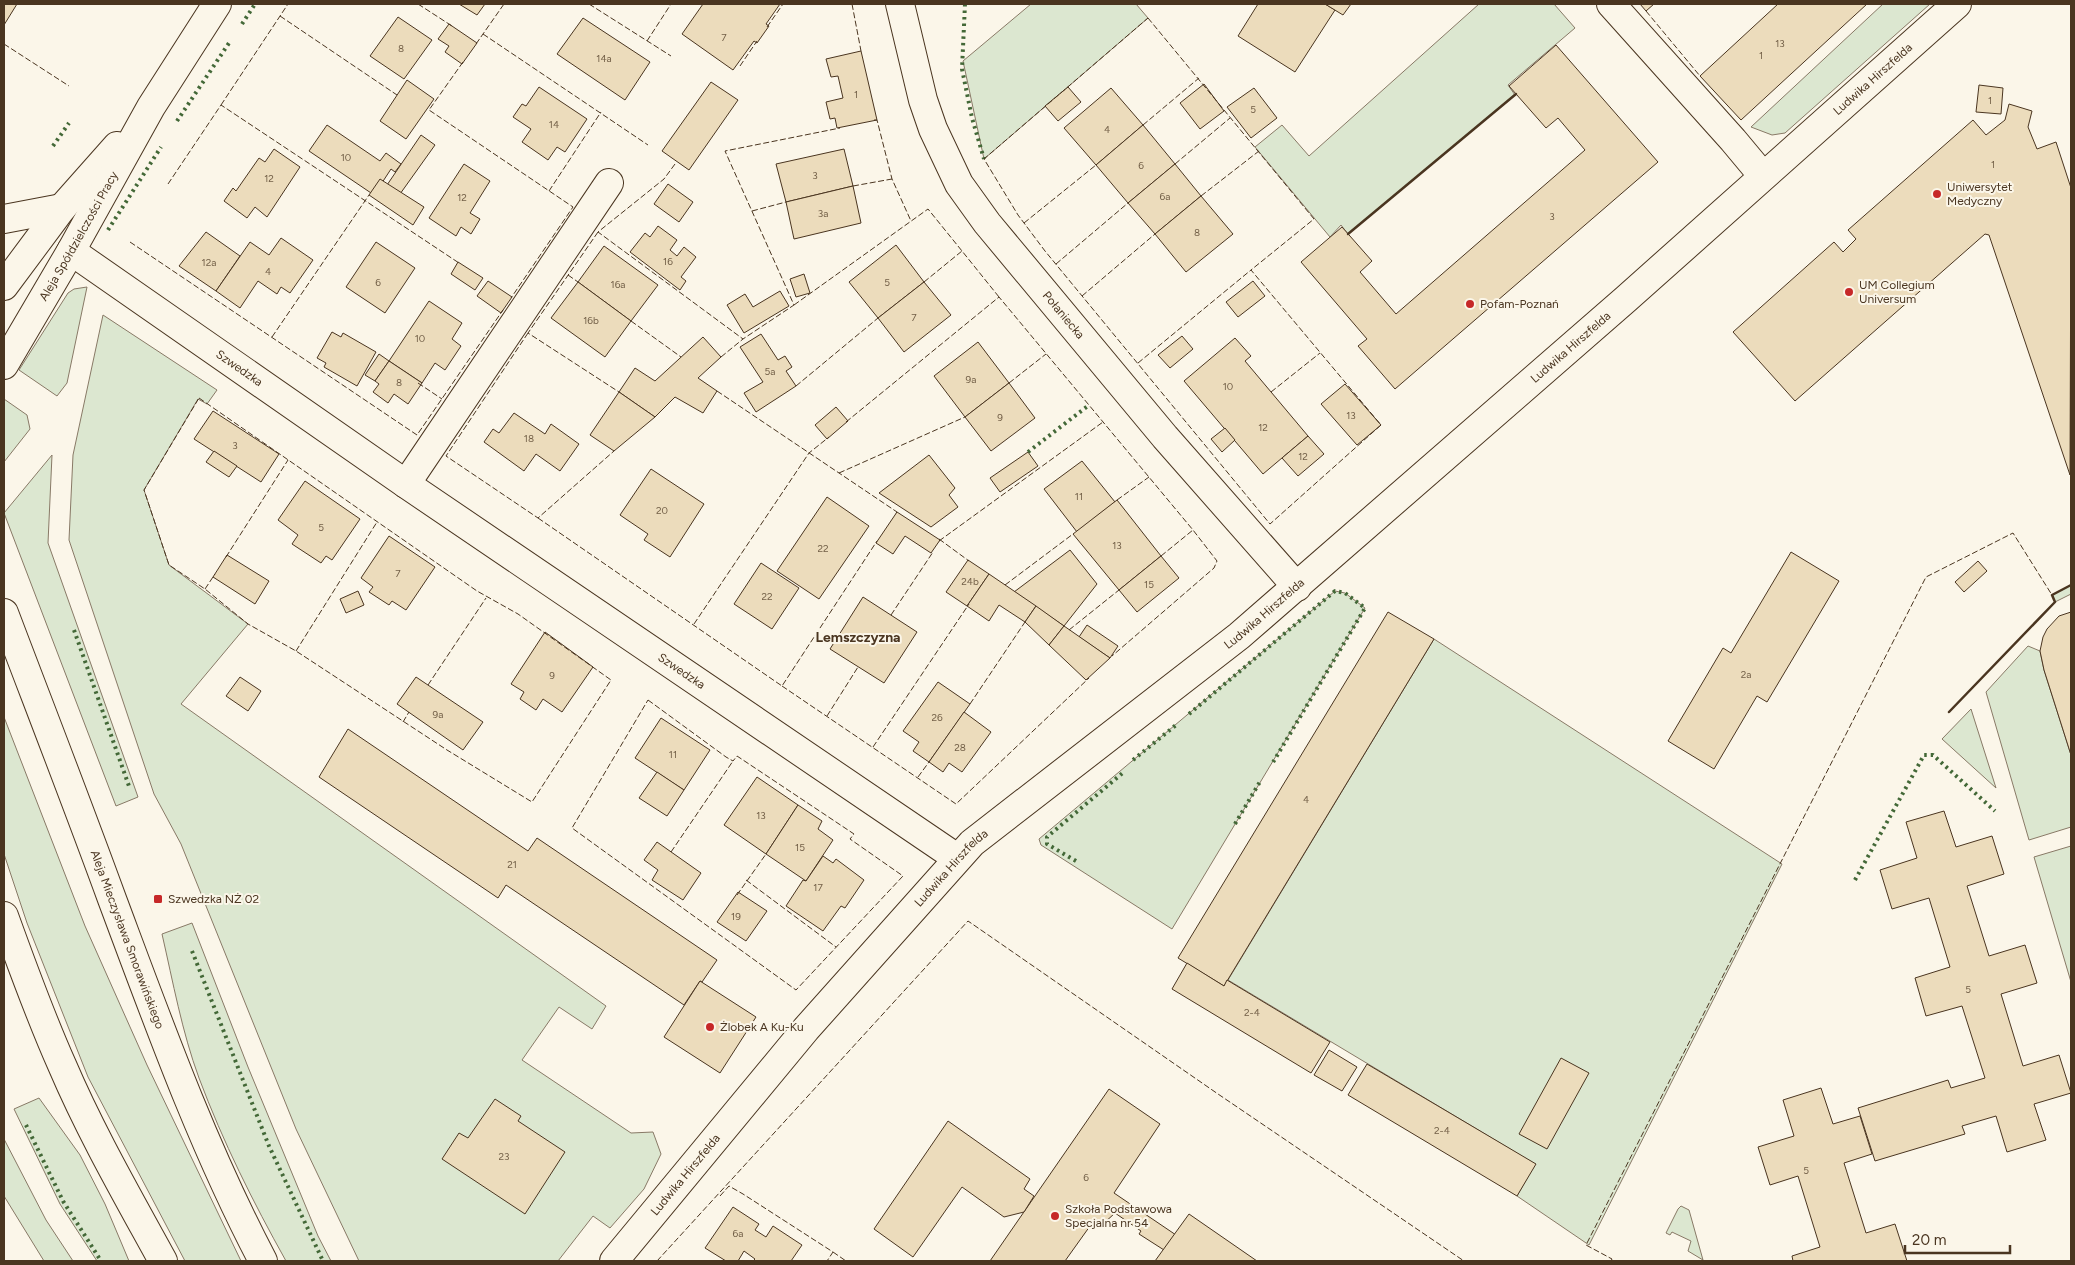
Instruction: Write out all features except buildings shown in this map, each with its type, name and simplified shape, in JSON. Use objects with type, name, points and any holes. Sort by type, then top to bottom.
[{"type":"street","name":"Aleja Spółdzielczości Pracy","points":[[4,365],[71,251],[151,107],[217,4]]},
{"type":"street","name":"Połaniecka","points":[[900,4],[923,100],[933,129],[959,184],[987,223],[1146,414],[1297,588]]},
{"type":"street","points":[[1611,4],[1763,176]]},
{"type":"street","name":"Ludwika Hirszfelda","points":[[614,1261],[806,1028],[956,858],[994,826],[1239,636],[1297,588],[1626,299],[1957,4]]},
{"type":"street","name":"Aleja Spółdzielczości Pracy","points":[[4,286],[62,208],[151,107]]},
{"type":"street","points":[[406,484],[609,183]]},
{"type":"street","points":[[4,219],[62,208]]},
{"type":"street","name":"Szwedzka","points":[[71,251],[406,484],[956,858]]},
{"type":"street","name":"Aleja Mieczysława Smorawińskiego","points":[[4,613],[91,840],[173,1064],[214,1162],[263,1261]]},
{"type":"street","points":[[4,916],[62,1066],[102,1149],[163,1261]]},
{"type":"green space","points":[[1031,4],[1136,4],[1148,18],[984,159],[963,61]]},
{"type":"green space","points":[[1479,4],[1554,4],[1575,28],[1508,85],[1515,95],[1348,234],[1341,225],[1330,237],[1255,147],[1282,125],[1309,156]]},
{"type":"green space","points":[[1883,4],[1930,4],[1785,133],[1772,135],[1751,127]]},
{"type":"green space","points":[[87,287],[67,383],[57,396],[19,370],[68,293],[74,289]]},
{"type":"green space","points":[[103,315],[217,390],[207,404],[198,399],[144,490],[169,565],[248,624],[181,704],[606,1006],[592,1029],[559,1007],[522,1060],[631,1133],[653,1132],[661,1154],[644,1189],[610,1228],[593,1216],[558,1261],[359,1261],[296,1129],[181,844],[154,794],[69,540],[73,455]]},
{"type":"green space","points":[[4,399],[27,415],[30,429],[4,462]]},
{"type":"green space","points":[[52,455],[48,543],[138,797],[116,806],[4,513]]},
{"type":"green space","points":[[2071,585],[2071,594],[2055,602],[2052,595]]},
{"type":"green space","points":[[1335,591],[1345,593],[1365,608],[1172,929],[1041,845],[1039,839]]},
{"type":"green space","points":[[1434,639],[1782,864],[1589,1245],[1517,1196],[1535,1164],[1228,980]]},
{"type":"green space","points":[[2028,646],[2040,651],[2044,670],[2071,755],[2071,827],[2029,840],[1986,692]]},
{"type":"green space","points":[[1971,709],[1996,788],[1942,739]]},
{"type":"green space","points":[[4,717],[85,926],[147,1065],[241,1261],[185,1261],[88,1077],[27,923],[4,854]]},
{"type":"green space","points":[[2071,846],[2071,982],[2034,857]]},
{"type":"green space","points":[[192,923],[248,1067],[318,1236],[331,1261],[286,1261],[239,1171],[208,1102],[178,1007],[162,934]]},
{"type":"green space","points":[[39,1098],[80,1155],[105,1204],[129,1261],[97,1261],[60,1204],[14,1109]]},
{"type":"green space","points":[[4,1139],[46,1220],[73,1261],[44,1261],[4,1196]]},
{"type":"green space","points":[[1681,1206],[1689,1210],[1703,1260],[1688,1251],[1691,1241],[1672,1232],[1670,1235],[1666,1233]]},
{"type":"hedge","points":[[242,24],[255,4]]},
{"type":"hedge","points":[[965,4],[962,69],[972,118],[984,159]]},
{"type":"hedge","points":[[177,121],[229,43]]},
{"type":"hedge","points":[[53,146],[69,123]]},
{"type":"hedge","points":[[108,230],[161,147]]},
{"type":"hedge","points":[[1028,452],[1089,405]]},
{"type":"hedge","points":[[1189,714],[1335,591],[1345,593],[1365,608],[1272,764]]},
{"type":"hedge","points":[[74,630],[130,789]]},
{"type":"hedge","points":[[1133,760],[1176,725]]},
{"type":"hedge","points":[[1855,880],[1924,755],[1933,755],[1995,811]]},
{"type":"hedge","points":[[1076,861],[1047,844],[1047,837],[1125,771]]},
{"type":"hedge","points":[[1235,824],[1261,780]]},
{"type":"hedge","points":[[192,951],[269,1146],[323,1261]]},
{"type":"hedge","points":[[26,1125],[63,1201],[101,1261]]},
{"type":"fence","points":[[221,105],[288,4]]},
{"type":"fence","points":[[418,4],[452,26]]},
{"type":"fence","points":[[476,44],[504,4]]},
{"type":"fence","points":[[589,4],[671,56]]},
{"type":"fence","points":[[647,41],[671,4]]},
{"type":"fence","points":[[767,27],[783,4]]},
{"type":"fence","points":[[852,4],[861,51]]},
{"type":"fence","points":[[1646,11],[1700,76]]},
{"type":"fence","points":[[280,16],[397,95]]},
{"type":"fence","points":[[1148,18],[1314,219],[1251,270],[1381,425],[1270,524],[1045,251],[1018,215],[984,159],[1148,18]]},
{"type":"fence","points":[[483,34],[648,145]]},
{"type":"fence","points":[[740,66],[757,41]]},
{"type":"fence","points":[[4,44],[69,86]]},
{"type":"fence","points":[[463,62],[429,110],[573,207],[511,298]]},
{"type":"fence","points":[[1143,125],[1199,78]]},
{"type":"fence","points":[[168,184],[221,105],[459,263]]},
{"type":"fence","points":[[549,191],[601,112]]},
{"type":"fence","points":[[1175,164],[1230,118]]},
{"type":"fence","points":[[874,120],[877,120],[892,179],[911,221]]},
{"type":"fence","points":[[675,164],[664,179],[598,232],[743,339],[794,305],[725,151],[840,128]]},
{"type":"fence","points":[[1201,196],[1259,151]]},
{"type":"fence","points":[[1024,223],[1096,165]]},
{"type":"fence","points":[[853,186],[892,179]]},
{"type":"fence","points":[[272,337],[369,195]]},
{"type":"fence","points":[[752,211],[786,202]]},
{"type":"fence","points":[[1056,264],[1128,203]]},
{"type":"fence","points":[[794,305],[928,209],[962,251]]},
{"type":"fence","points":[[598,232],[528,333],[619,392]]},
{"type":"fence","points":[[1082,296],[1155,234]]},
{"type":"fence","points":[[130,242],[417,435],[503,310]]},
{"type":"fence","points":[[924,282],[962,251],[999,297]]},
{"type":"fence","points":[[1138,363],[1251,270]]},
{"type":"fence","points":[[568,275],[578,282]]},
{"type":"fence","points":[[846,422],[999,297],[1217,561],[1214,568],[1112,656]]},
{"type":"fence","points":[[796,386],[878,318]]},
{"type":"fence","points":[[631,321],[681,357]]},
{"type":"fence","points":[[528,333],[446,456],[538,518],[614,451]]},
{"type":"fence","points":[[721,357],[743,339]]},
{"type":"fence","points":[[1271,392],[1320,353]]},
{"type":"fence","points":[[1009,383],[1046,354]]},
{"type":"fence","points":[[418,383],[442,399]]},
{"type":"fence","points":[[717,391],[897,512],[895,514]]},
{"type":"fence","points":[[199,398],[477,591],[518,614],[611,680],[532,802],[447,750],[296,651],[248,624],[205,589],[169,565],[144,490],[199,398]]},
{"type":"fence","points":[[839,473],[965,417]]},
{"type":"fence","points":[[939,541],[1103,422]]},
{"type":"fence","points":[[694,624],[809,453],[829,437]]},
{"type":"fence","points":[[226,557],[288,460]]},
{"type":"fence","points":[[1117,500],[1149,477]]},
{"type":"fence","points":[[538,518],[782,686],[877,541]]},
{"type":"fence","points":[[296,651],[377,522]]},
{"type":"fence","points":[[1161,556],[1193,530]]},
{"type":"fence","points":[[1611,1261],[1612,1259],[1586,1245],[1926,577],[2013,533],[2052,595]]},
{"type":"fence","points":[[1005,585],[1073,534]]},
{"type":"fence","points":[[939,539],[969,561]]},
{"type":"fence","points":[[891,615],[933,552]]},
{"type":"fence","points":[[205,589],[215,574]]},
{"type":"fence","points":[[1069,630],[1119,590]]},
{"type":"fence","points":[[428,685],[486,598]]},
{"type":"fence","points":[[873,747],[969,604]]},
{"type":"fence","points":[[970,704],[1025,622]]},
{"type":"fence","points":[[827,716],[858,667]]},
{"type":"fence","points":[[782,686],[956,804],[1089,678]]},
{"type":"fence","points":[[648,700],[726,757],[733,761],[737,756],[854,834],[850,839],[903,876],[796,990],[572,828],[648,700]]},
{"type":"fence","points":[[403,722],[409,712]]},
{"type":"fence","points":[[671,852],[733,761]]},
{"type":"fence","points":[[918,777],[929,762]]},
{"type":"fence","points":[[737,895],[766,854]]},
{"type":"fence","points":[[746,880],[836,947]]},
{"type":"fence","points":[[657,1261],[968,921],[1464,1261]]},
{"type":"fence","points":[[720,1196],[729,1186],[743,1194],[833,1252],[827,1261]]},
{"type":"fence","points":[[833,1252],[846,1261]]},
{"type":"wall","points":[[1348,234],[1516,94]]},
{"type":"wall","points":[[1949,712],[2055,602],[2052,595],[2071,585]]},
{"type":"place","name":"Uniwersytet Medyczny","points":[[1937,194]]},
{"type":"place","name":"UM Collegium Universum","points":[[1849,292]]},
{"type":"place","name":"Pofam-Poznań","points":[[1470,304]]},
{"type":"place","name":"Szwedzka NŻ 02","points":[[158,899]]},
{"type":"place","name":"Żlobek A Ku-Ku","points":[[710,1027]]},
{"type":"place","name":"Szkoła Podstawowa Specjalna nr 54","points":[[1055,1216]]},
{"type":"district","name":"Lemszczyzna","points":[[858,637]]}]
